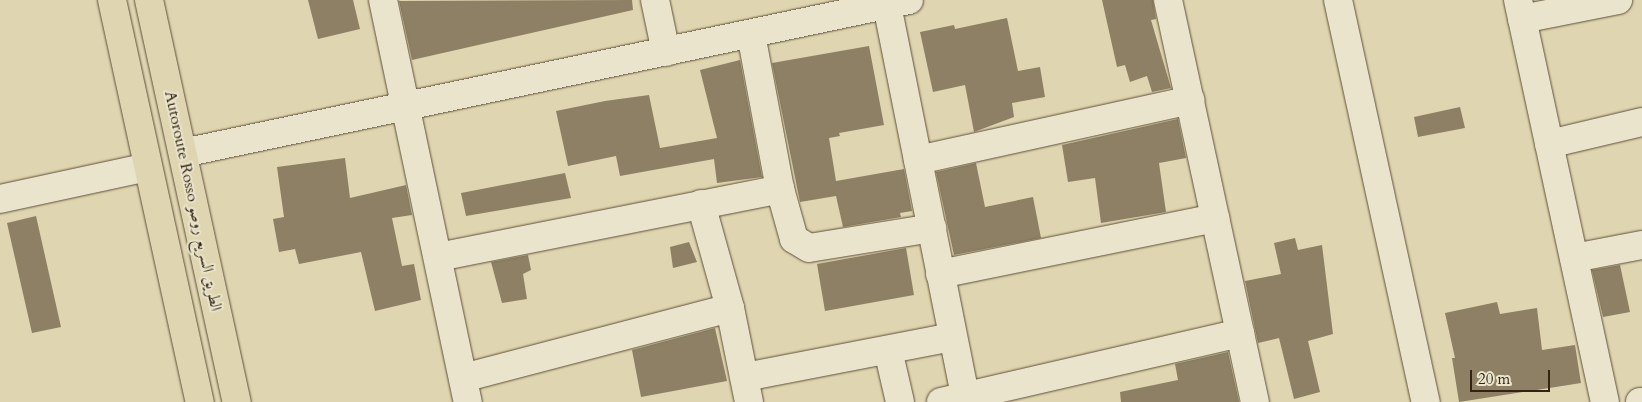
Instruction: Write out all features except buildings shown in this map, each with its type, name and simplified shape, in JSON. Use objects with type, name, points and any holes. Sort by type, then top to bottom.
[{"type":"highway","points":[[112,0],[200,402]]},
{"type":"highway","name":"Autoroute Rosso الطريق السريع روصو","points":[[149,0],[237,402]]},
{"type":"street","points":[[382,0],[465,390],[730,308]]},
{"type":"street","points":[[654,0],[666,52]]},
{"type":"street","points":[[1168,0],[1255,402]]},
{"type":"street","points":[[1338,0],[1426,402]]},
{"type":"street","points":[[1605,402],[1520,9],[1618,0]]},
{"type":"street","points":[[183,153],[406,108],[751,34],[816,10],[898,2],[918,160],[952,337],[953,399],[1240,333]]},
{"type":"street","points":[[751,34],[780,189],[794,239],[809,248],[932,228]]},
{"type":"street","points":[[918,160],[1190,100]]},
{"type":"street","points":[[1549,144],[1642,122]]},
{"type":"street","points":[[0,199],[148,167]]},
{"type":"street","points":[[438,257],[780,189]]},
{"type":"street","points":[[702,204],[730,308],[747,389],[888,350],[952,337]]},
{"type":"street","points":[[940,274],[1215,218]]},
{"type":"street","points":[[1574,258],[1642,245]]},
{"type":"street","points":[[888,350],[900,402]]}]
